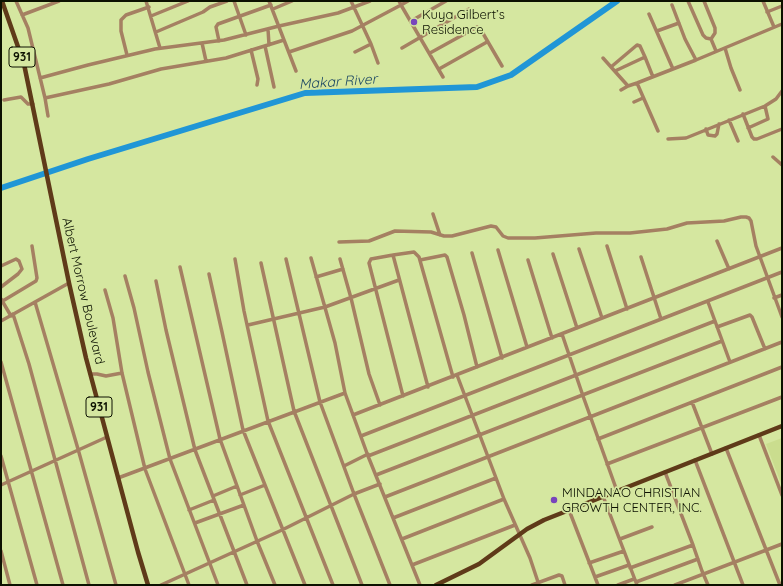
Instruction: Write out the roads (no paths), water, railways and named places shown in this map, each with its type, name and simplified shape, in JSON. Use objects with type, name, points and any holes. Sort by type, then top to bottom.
[{"type":"main road","name":"Albert Morrow Boulevard","points":[[2,1],[24,64],[69,283],[107,436],[148,585]]},
{"type":"main road","points":[[436,585],[479,564],[544,520],[782,426]]},
{"type":"street","points":[[16,1],[28,28],[48,116]]},
{"type":"street","points":[[22,15],[59,1]]},
{"type":"street","points":[[146,1],[160,48]]},
{"type":"street","points":[[151,16],[188,1]]},
{"type":"street","points":[[156,32],[203,12],[210,7],[227,1]]},
{"type":"street","points":[[234,1],[246,34]]},
{"type":"street","points":[[272,9],[292,1]]},
{"type":"street","points":[[351,1],[378,63]]},
{"type":"street","points":[[40,78],[160,48],[219,41],[332,14],[370,1]]},
{"type":"street","points":[[289,52],[362,27],[400,3],[408,1]]},
{"type":"street","points":[[411,22],[446,1]]},
{"type":"street","points":[[688,1],[703,35],[706,38],[711,39]]},
{"type":"street","points":[[704,1],[715,28],[715,33],[711,39]]},
{"type":"street","points":[[763,1],[774,27]]},
{"type":"street","points":[[219,41],[217,25],[240,17],[270,3],[296,71]]},
{"type":"street","points":[[400,3],[443,77]]},
{"type":"street","points":[[672,5],[685,39],[696,60]]},
{"type":"street","points":[[768,12],[782,6]]},
{"type":"street","points":[[127,56],[121,31],[121,20],[126,15],[148,8]]},
{"type":"street","points":[[402,48],[469,9]]},
{"type":"street","points":[[1,15],[6,12]]},
{"type":"street","points":[[649,14],[673,69]]},
{"type":"street","points":[[656,31],[680,23]]},
{"type":"street","points":[[621,90],[782,24]]},
{"type":"street","points":[[430,53],[476,27],[481,30],[502,66]]},
{"type":"street","points":[[268,29],[267,45],[274,87]]},
{"type":"street","points":[[711,39],[716,51]]},
{"type":"street","points":[[45,98],[109,84],[162,69],[226,58],[284,40]]},
{"type":"street","points":[[439,69],[487,42]]},
{"type":"street","points":[[202,43],[206,61]]},
{"type":"street","points":[[355,52],[371,44]]},
{"type":"street","points":[[611,67],[637,45],[640,46],[653,77]]},
{"type":"street","points":[[726,48],[731,68],[740,90]]},
{"type":"street","points":[[251,50],[258,79],[256,85]]},
{"type":"street","points":[[615,71],[645,57]]},
{"type":"street","points":[[603,58],[628,86]]},
{"type":"street","points":[[637,84],[658,131]]},
{"type":"street","points":[[668,139],[683,138],[765,106],[774,101],[781,94]]},
{"type":"street","points":[[4,100],[21,97],[28,104],[33,104]]},
{"type":"street","points":[[634,102],[643,98]]},
{"type":"street","points":[[748,128],[768,119],[765,106]]},
{"type":"street","points":[[743,114],[752,137],[755,139],[782,129]]},
{"type":"street","points":[[729,120],[738,141]]},
{"type":"street","points":[[706,129],[708,135],[715,136],[717,134],[719,124]]},
{"type":"street","points":[[773,157],[782,165]]},
{"type":"street","points":[[433,214],[440,235]]},
{"type":"street","points":[[339,242],[369,241],[396,231],[431,232],[440,235],[452,236],[491,226],[496,227],[503,236],[508,238],[596,233],[630,233],[667,229],[692,223],[727,221],[744,217],[749,218],[751,221],[754,242],[782,317]]},
{"type":"street","points":[[717,241],[729,269]]},
{"type":"street","points":[[32,246],[37,279],[1,301],[16,322],[15,324],[29,364],[89,585]]},
{"type":"street","points":[[607,246],[627,309]]},
{"type":"street","points":[[353,416],[782,248]]},
{"type":"street","points":[[579,249],[602,318]]},
{"type":"street","points":[[498,250],[527,347]]},
{"type":"street","points":[[403,396],[369,261],[372,259],[414,252],[418,255],[420,260],[455,376],[465,396],[504,499],[530,558],[538,584]]},
{"type":"street","points":[[472,254],[502,358]]},
{"type":"street","points":[[553,254],[577,328]]},
{"type":"street","points":[[393,255],[428,387]]},
{"type":"street","points":[[420,260],[444,255],[447,257],[478,367]]},
{"type":"street","points":[[641,257],[661,319]]},
{"type":"street","points":[[311,258],[339,357],[345,393],[420,585]]},
{"type":"street","points":[[1,266],[16,259],[19,261],[22,269],[1,287]]},
{"type":"street","points":[[235,259],[268,421],[333,585]]},
{"type":"street","points":[[286,259],[320,402],[390,585]]},
{"type":"street","points":[[340,259],[370,374],[380,405]]},
{"type":"street","points":[[528,260],[552,338]]},
{"type":"street","points":[[261,263],[294,411],[362,585]]},
{"type":"street","points":[[180,267],[220,439],[257,541],[275,585]]},
{"type":"street","points":[[316,276],[343,269]]},
{"type":"street","points":[[361,436],[782,272]]},
{"type":"street","points":[[209,274],[243,430],[305,585]]},
{"type":"street","points":[[125,276],[170,459],[218,585]]},
{"type":"street","points":[[248,325],[325,307],[399,280]]},
{"type":"street","points":[[156,281],[166,330],[195,450],[247,585]]},
{"type":"street","points":[[1,321],[69,283]]},
{"type":"street","points":[[105,290],[113,318],[122,373],[145,469],[189,585]]},
{"type":"street","points":[[774,298],[782,295]]},
{"type":"street","points":[[35,302],[116,585]]},
{"type":"street","points":[[708,302],[730,362]]},
{"type":"street","points":[[717,327],[750,315],[765,348]]},
{"type":"street","points":[[344,466],[368,455],[473,416],[715,321]]},
{"type":"street","points":[[562,334],[617,491]]},
{"type":"street","points":[[376,475],[722,342]]},
{"type":"street","points":[[385,497],[782,342]]},
{"type":"street","points":[[1,362],[63,585]]},
{"type":"street","points":[[598,439],[782,367]]},
{"type":"street","points":[[91,374],[106,376],[122,373]]},
{"type":"street","points":[[118,478],[345,393]]},
{"type":"street","points":[[607,464],[782,397]]},
{"type":"street","points":[[692,402],[712,454]]},
{"type":"street","points":[[759,435],[782,495]]},
{"type":"street","points":[[1,485],[107,436]]},
{"type":"street","points":[[726,448],[780,585]]},
{"type":"street","points":[[1,456],[37,585]]},
{"type":"street","points":[[696,460],[719,518],[733,563],[743,585]]},
{"type":"street","points":[[665,472],[708,585]]},
{"type":"street","points":[[393,518],[496,478]]},
{"type":"street","points":[[161,585],[282,530],[354,494],[380,484]]},
{"type":"street","points":[[240,495],[265,485]]},
{"type":"street","points":[[189,510],[237,486]]},
{"type":"street","points":[[603,496],[635,582]]},
{"type":"street","points":[[402,539],[504,499]]},
{"type":"street","points":[[195,523],[244,505]]},
{"type":"street","points":[[569,510],[598,585]]},
{"type":"street","points":[[412,565],[515,525]]},
{"type":"street","points":[[620,539],[652,527]]},
{"type":"street","points":[[675,585],[782,544]]},
{"type":"street","points":[[594,576],[630,567],[694,545]]},
{"type":"street","points":[[1,551],[10,585]]},
{"type":"street","points":[[589,563],[624,551]]},
{"type":"street","points":[[618,585],[635,582],[698,559]]},
{"type":"street","points":[[532,585],[559,575],[562,576],[565,585]]},
{"type":"waterway","name":"Makar River","points":[[1,188],[88,159],[305,93],[477,87],[511,75],[617,1]]},
{"type":"place","name":"Kuya Gilbert’s Residence","points":[[414,22]]},
{"type":"place","name":"MINDANAO CHRISTIAN GROWTH CENTER, INC.","points":[[554,500]]}]
